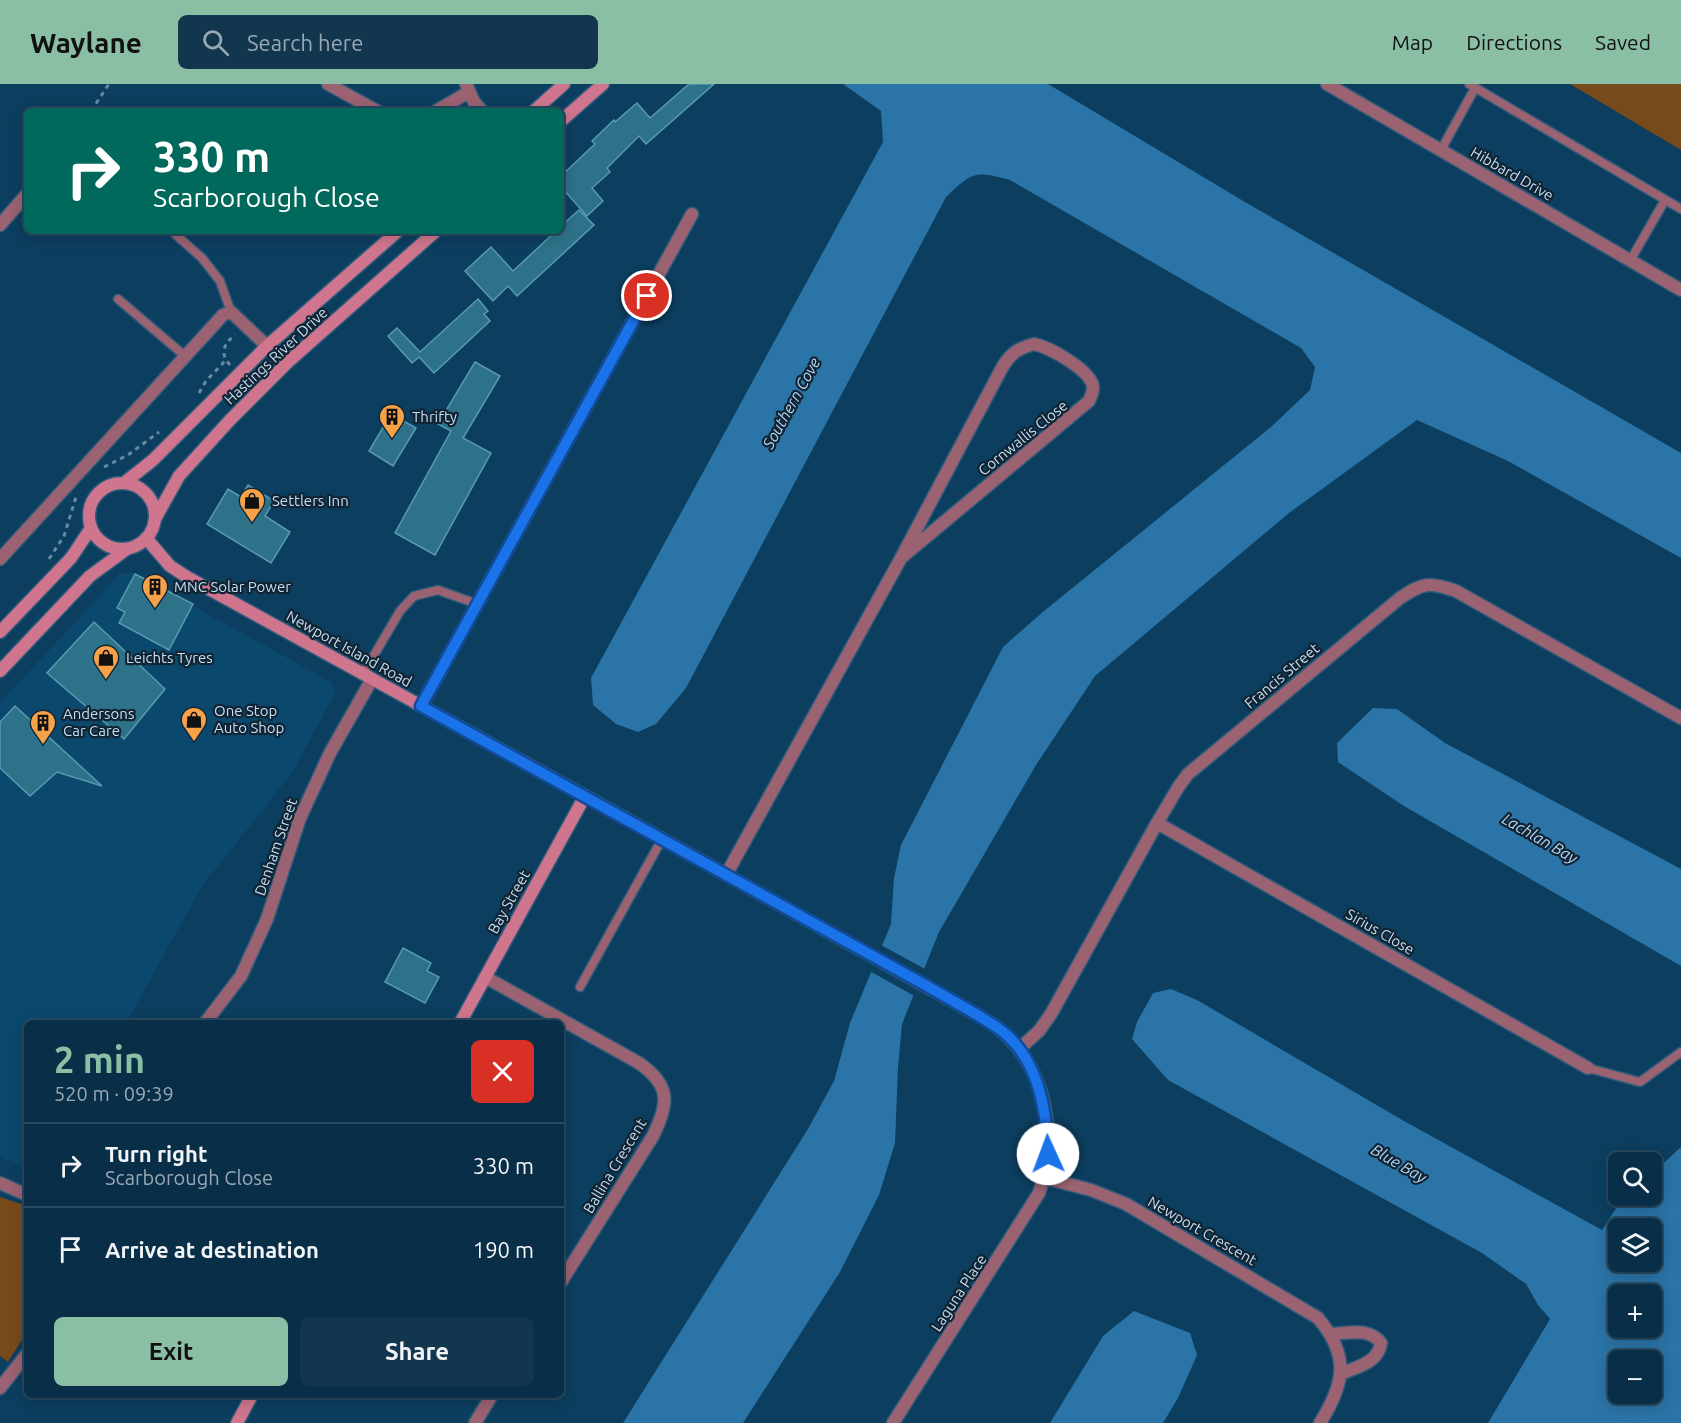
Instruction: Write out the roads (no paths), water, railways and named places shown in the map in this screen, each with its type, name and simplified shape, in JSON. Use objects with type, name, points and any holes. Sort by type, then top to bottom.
[{"type":"main road","points":[[537,108],[564,84]]},
{"type":"main road","points":[[564,118],[603,84]]},
{"type":"main road","name":"Hastings River Drive","points":[[124,483],[153,460],[267,346],[395,234]]},
{"type":"main road","name":"Hastings River Drive","points":[[155,519],[179,476],[230,420],[288,362],[433,234]]},
{"type":"main road","points":[[0,672],[90,576],[127,549],[138,545],[153,529],[154,508],[150,498],[143,490],[124,483],[113,484],[95,496],[89,517],[91,528],[105,545],[116,549],[127,549]]},
{"type":"main road","points":[[0,632],[71,558],[91,528]]},
{"type":"main road","name":"Newport Island Road","points":[[146,538],[170,566],[187,577],[585,796]]},
{"type":"main road","name":"Bay Street","points":[[462,1020],[585,796]]},
{"type":"main road","points":[[237,1423],[250,1398]]},
{"type":"street","points":[[328,84],[372,108]]},
{"type":"street","name":"Hibbard Drive","points":[[1327,84],[1681,290]]},
{"type":"street","points":[[440,108],[467,88],[480,108]]},
{"type":"street","points":[[0,225],[24,197]]},
{"type":"street","points":[[421,706],[692,214]]},
{"type":"street","points":[[0,559],[223,315],[231,312]]},
{"type":"street","name":"Hastings River Drive","points":[[231,312],[267,346]]},
{"type":"street","name":"Cornwallis Close","points":[[726,875],[894,573],[901,558],[1010,355],[1034,344],[1046,347],[1091,379],[1093,389],[1089,401],[1081,410],[901,558]]},
{"type":"street","name":"Francis Street","points":[[1019,1049],[1038,1031],[1051,1014],[1179,786],[1199,764],[1400,597],[1417,587],[1436,584],[1456,591],[1681,718]]},
{"type":"street","name":"Denham Street","points":[[207,1020],[241,976],[267,919],[300,818],[368,676]]},
{"type":"street","name":"Newport Island Road","points":[[585,796],[927,986],[1004,1033],[1019,1049],[1031,1070],[1042,1100],[1046,1117],[1048,1154],[1045,1178]]},
{"type":"street","name":"Sirius Close","points":[[1157,823],[1588,1068]]},
{"type":"street","name":"Ballina Crescent","points":[[485,978],[562,1020]]},
{"type":"street","name":"Ballina Crescent","points":[[564,1021],[639,1062],[659,1080],[663,1089],[663,1111],[653,1136],[564,1277]]},
{"type":"street","name":"Newport Crescent","points":[[1045,1178],[1091,1190],[1125,1204],[1318,1318],[1331,1334],[1339,1353],[1341,1374],[1336,1396],[1320,1423]]},
{"type":"street","name":"Laguna Place","points":[[893,1423],[1031,1208],[1045,1178]]},
{"type":"street","points":[[0,1183],[24,1194]]},
{"type":"street","points":[[1331,1334],[1365,1332],[1375,1335],[1381,1343],[1379,1352],[1372,1360],[1341,1374]]},
{"type":"street","points":[[3,1380],[24,1357]]},
{"type":"street","points":[[475,1423],[490,1398]]},
{"type":"lane","points":[[1441,150],[1472,86],[1681,209]]},
{"type":"lane","points":[[1630,261],[1665,200]]},
{"type":"lane","points":[[176,234],[202,258],[220,281],[231,312]]},
{"type":"lane","points":[[118,299],[185,356]]},
{"type":"lane","points":[[368,676],[400,610],[414,596],[438,590],[477,604]]},
{"type":"lane","points":[[580,987],[662,839]]},
{"type":"lane","points":[[1588,1068],[1640,1082],[1681,1052]]},
{"type":"water","name":"Southern Cove","points":[[843,84],[1048,84],[1245,202],[1681,453],[1681,558],[1508,461],[1417,420],[1289,513],[1095,676],[1036,765],[939,932],[902,1024],[895,1143],[879,1195],[840,1272],[743,1423],[623,1423],[808,1129],[834,1081],[850,1023],[891,924],[894,878],[901,845],[1003,647],[1044,611],[1271,427],[1310,390],[1315,367],[1301,348],[1010,180],[981,174],[968,178],[946,197],[686,688],[656,724],[638,732],[616,724],[593,705],[591,678],[883,142],[881,111]]},
{"type":"water","name":"Lachlan Bay","points":[[1373,708],[1397,709],[1445,743],[1681,869],[1681,966],[1404,806],[1338,762],[1337,743]]},
{"type":"water","name":"Blue Bay","points":[[1171,989],[1197,1000],[1404,1121],[1602,1230],[1608,1221],[1608,1272],[1662,1272],[1662,1218],[1610,1218],[1617,1206],[1662,1206],[1662,1165],[1681,1147],[1681,1423],[1488,1423],[1550,1319],[1538,1305],[1526,1284],[1482,1253],[1168,1080],[1132,1039],[1137,1022],[1153,993]]},
{"type":"water","points":[[1134,1311],[1190,1333],[1197,1355],[1178,1398],[1163,1423],[1050,1423],[1103,1336]]},
{"type":"place","name":"Thrifty","points":[[392,440]]},
{"type":"place","name":"Settlers Inn","points":[[252,524]]},
{"type":"place","name":"MNC Solar Power","points":[[155,610]]},
{"type":"place","name":"Leichts Tyres","points":[[106,681]]},
{"type":"place","name":"One Stop Auto Shop","points":[[194,743]]},
{"type":"place","name":"Andersons Car Care","points":[[43,746]]}]
